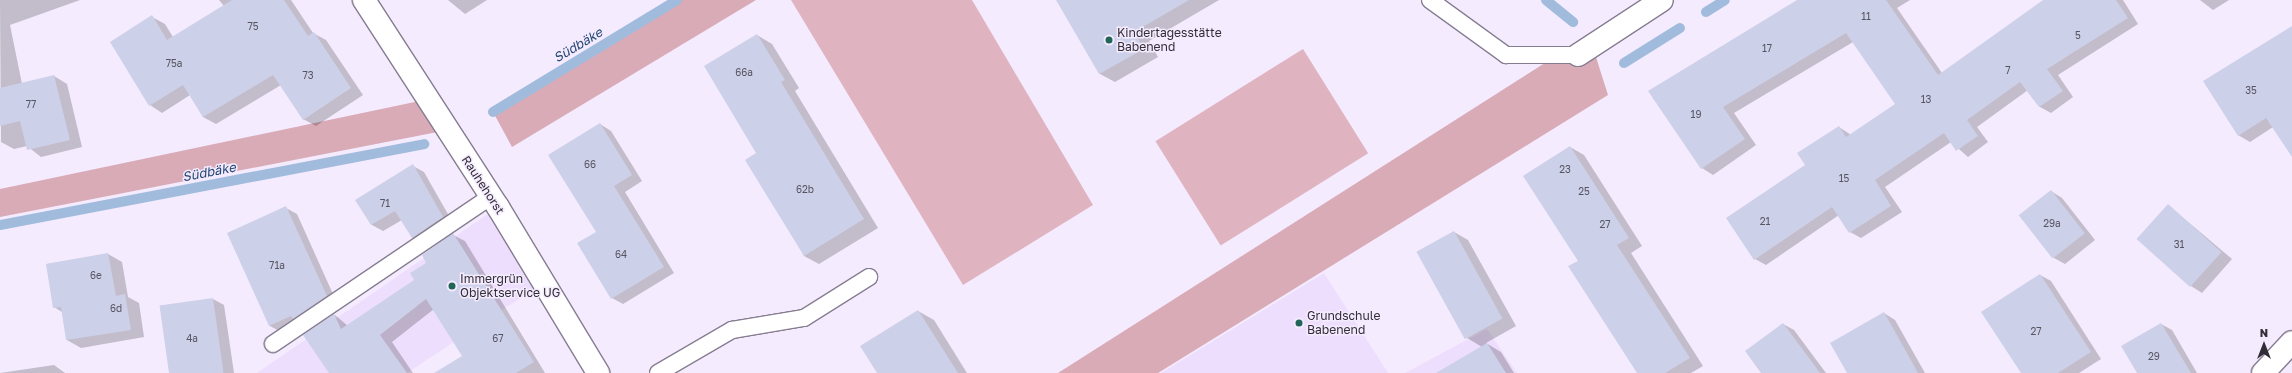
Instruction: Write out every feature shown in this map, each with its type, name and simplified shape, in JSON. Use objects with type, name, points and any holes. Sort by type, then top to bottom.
[{"type":"street","name":"Rauhehorst","points":[[364,0],[490,197],[598,373]]},
{"type":"street","points":[[1578,55],[1662,0]]},
{"type":"street","points":[[2262,373],[2292,342]]},
{"type":"lane","points":[[1430,0],[1506,55],[1578,55]]},
{"type":"lane","points":[[273,344],[490,197]]},
{"type":"lane","points":[[658,373],[732,330],[804,318],[869,277]]},
{"type":"shaded area","points":[[677,0],[756,0],[512,147],[493,112]]},
{"type":"shaded area","points":[[791,0],[972,0],[1093,205],[963,285]]},
{"type":"shaded area","points":[[1589,35],[1608,95],[1158,373],[1058,373]]},
{"type":"shaded area","points":[[1303,49],[1368,153],[1221,246],[1155,141]]},
{"type":"shaded area","points":[[429,99],[448,130],[0,217],[0,189]]},
{"type":"shaded area","points":[[498,207],[543,283],[407,373],[257,373]]},
{"type":"shaded area","name":"Grundschule Babenend","points":[[1324,273],[1388,373],[1161,373]]},
{"type":"shaded area","points":[[1487,329],[1517,373],[1405,373]]},
{"type":"building","points":[[232,0],[284,0],[308,36],[314,32],[351,88],[303,120],[273,75],[203,117],[183,85],[149,106],[110,42],[152,15],[167,40]]},
{"type":"building","name":"Kindertagesstätte Babenend","points":[[1056,0],[1189,0],[1134,32],[1144,49],[1099,74]]},
{"type":"building","points":[[1797,0],[1886,0],[1938,75],[2043,0],[2116,0],[2128,18],[2047,69],[2063,91],[2039,107],[2020,82],[1967,120],[1978,136],[1956,151],[1944,133],[1875,180],[1891,206],[1849,233],[1832,207],[1754,260],[1726,218],[1805,165],[1797,153],[1839,126],[1846,137],[1895,104],[1846,33],[1723,107],[1745,139],[1701,169],[1648,91]]},
{"type":"building","points":[[2292,26],[2292,157],[2266,118],[2238,136],[2203,81]]},
{"type":"building","points":[[757,34],[785,80],[781,82],[864,219],[804,256],[745,160],[756,153],[704,66]]},
{"type":"building","points":[[54,75],[70,140],[27,150],[20,121],[0,126],[0,88]]},
{"type":"building","points":[[600,123],[632,175],[614,186],[664,267],[611,299],[577,243],[596,232],[548,155]]},
{"type":"building","points":[[1570,146],[1629,238],[1617,245],[1690,358],[1665,373],[1637,373],[1568,266],[1578,261],[1523,176]]},
{"type":"building","points":[[413,164],[443,217],[412,238],[395,211],[371,225],[355,200]]},
{"type":"building","points":[[2051,190],[2085,233],[2053,259],[2019,215]]},
{"type":"building","points":[[2168,204],[2222,252],[2190,287],[2137,239]]},
{"type":"building","points":[[286,206],[327,296],[293,319],[291,316],[269,326],[227,233]]},
{"type":"building","points":[[1454,231],[1502,318],[1465,339],[1416,252]]},
{"type":"building","points":[[453,233],[534,362],[516,373],[434,373],[462,356],[426,299],[380,335],[407,373],[329,373],[303,335],[334,314],[341,329],[414,280],[410,273],[426,263],[422,255]]},
{"type":"building","points":[[108,253],[116,296],[125,294],[131,330],[66,340],[61,307],[53,308],[46,264]]},
{"type":"building","points":[[2040,274],[2091,352],[2058,373],[2021,373],[1981,312]]},
{"type":"building","points":[[213,298],[224,373],[169,373],[160,306]]},
{"type":"building","points":[[918,310],[958,373],[877,373],[860,346]]},
{"type":"building","points":[[1884,312],[1918,373],[1847,373],[1830,343]]},
{"type":"building","points":[[1783,323],[1820,373],[1761,373],[1745,351]]},
{"type":"building","points":[[2161,323],[2191,373],[2137,373],[2121,346]]},
{"type":"building","points":[[1487,343],[1506,373],[1436,373]]},
{"type":"waterway","name":"Südbäke","points":[[493,112],[677,0]]},
{"type":"waterway","name":"Südbäke","points":[[1546,0],[1573,22]]},
{"type":"waterway","name":"Südbäke","points":[[1706,12],[1725,0]]},
{"type":"waterway","name":"Südbäke","points":[[1624,63],[1680,28]]},
{"type":"waterway","name":"Südbäke","points":[[0,225],[424,144]]},
{"type":"place","name":"Kindertagesstätte Babenend","points":[[1109,40]]},
{"type":"place","name":"Immergrün Objektservice UG","points":[[452,286]]},
{"type":"place","name":"Grundschule Babenend","points":[[1299,323]]}]
